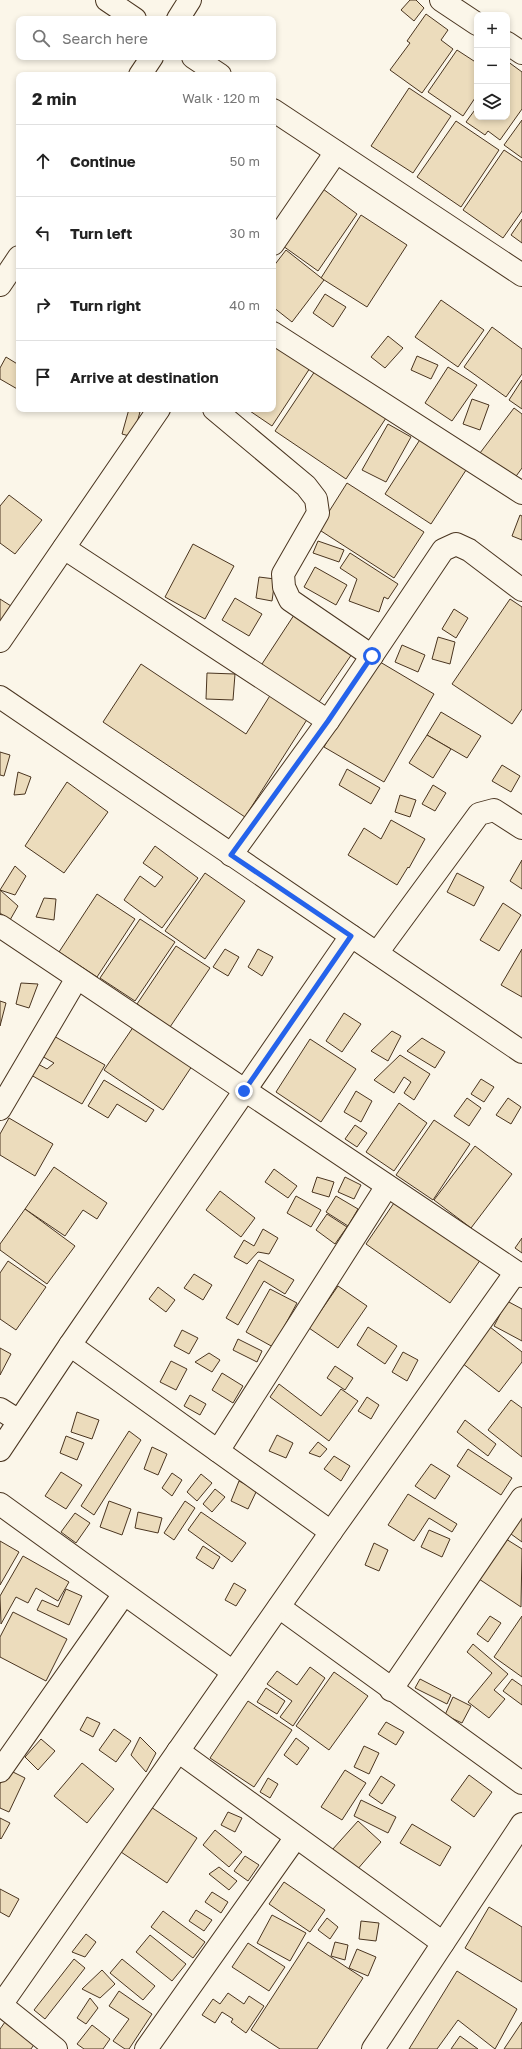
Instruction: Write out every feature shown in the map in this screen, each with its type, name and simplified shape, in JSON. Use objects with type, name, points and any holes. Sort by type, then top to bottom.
[{"type":"street","points":[[107,0],[131,16]]},
{"type":"street","points":[[180,16],[190,0]]},
{"type":"street","points":[[441,0],[474,22]]},
{"type":"street","points":[[510,45],[522,53]]},
{"type":"street","points":[[142,72],[150,60]]},
{"type":"street","points":[[198,60],[216,72]]},
{"type":"street","points":[[276,112],[522,275]]},
{"type":"street","points":[[276,240],[336,152]]},
{"type":"street","points":[[0,285],[16,261]]},
{"type":"street","points":[[276,335],[522,492]]},
{"type":"street","points":[[0,641],[157,412]]},
{"type":"street","points":[[218,412],[306,486],[316,499],[318,513],[283,574],[284,588],[290,600],[372,656]]},
{"type":"street","points":[[231,855],[328,721],[443,550],[456,544],[469,550],[520,583]]},
{"type":"street","points":[[64,548],[328,721]]},
{"type":"street","points":[[0,698],[522,1052]]},
{"type":"street","points":[[377,953],[479,814],[494,810],[517,820]]},
{"type":"street","points":[[0,926],[519,1274],[331,1532],[1,2004],[56,2049]]},
{"type":"street","points":[[0,1450],[70,1345],[351,936]]},
{"type":"street","points":[[0,1109],[77,978]]},
{"type":"street","points":[[218,1451],[388,1186]]},
{"type":"street","points":[[70,1345],[331,1532]]},
{"type":"street","points":[[0,1408],[19,1421]]},
{"type":"street","points":[[391,1690],[522,1498]]},
{"type":"street","points":[[0,1504],[233,1672]]},
{"type":"street","points":[[0,1771],[124,1594]]},
{"type":"street","points":[[279,1607],[391,1690],[522,1783]]},
{"type":"street","points":[[178,1751],[443,1943]]},
{"type":"street","points":[[373,2049],[522,1824]]},
{"type":"street","points":[[146,2049],[296,1837]]},
{"type":"building","points":[[410,0],[416,0],[424,8],[414,21],[401,10]]},
{"type":"building","points":[[426,14],[448,30],[441,40],[453,49],[422,93],[390,70],[410,43],[407,41]]},
{"type":"building","points":[[457,50],[474,61],[474,100],[463,116],[428,92]]},
{"type":"building","points":[[510,63],[522,72],[522,109],[500,140],[488,131],[485,135],[466,122],[474,111],[474,120],[510,120]]},
{"type":"building","points":[[409,88],[451,116],[413,173],[371,146]]},
{"type":"building","points":[[522,120],[522,158],[504,145]]},
{"type":"building","points":[[456,121],[499,150],[461,207],[417,177]]},
{"type":"building","points":[[504,150],[522,162],[522,211],[503,238],[463,210]]},
{"type":"building","points":[[323,189],[357,214],[318,271],[283,246]]},
{"type":"building","points":[[361,215],[407,245],[367,307],[321,278]]},
{"type":"building","points":[[522,219],[522,243],[511,235]]},
{"type":"building","points":[[286,250],[324,280],[292,322],[276,309],[276,263]]},
{"type":"building","points":[[325,294],[346,307],[333,327],[313,313]]},
{"type":"building","points":[[441,300],[484,330],[458,367],[415,337]]},
{"type":"building","points":[[492,327],[522,349],[522,374],[506,397],[464,367]]},
{"type":"building","points":[[388,336],[403,348],[385,368],[371,357]]},
{"type":"building","points":[[276,348],[310,368],[272,426],[251,412],[276,412]]},
{"type":"building","points":[[417,356],[438,365],[431,379],[411,370]]},
{"type":"building","points":[[6,357],[16,363],[16,388],[0,379],[0,368]]},
{"type":"building","points":[[448,367],[477,385],[452,421],[425,403]]},
{"type":"building","points":[[315,371],[386,418],[346,479],[275,431]]},
{"type":"building","points":[[522,380],[522,409],[509,400]]},
{"type":"building","points":[[472,399],[489,405],[480,430],[463,424]]},
{"type":"building","points":[[514,408],[522,414],[522,468],[514,479],[480,453]]},
{"type":"building","points":[[128,412],[140,412],[133,437],[122,434]]},
{"type":"building","points":[[388,424],[411,437],[386,482],[362,470]]},
{"type":"building","points":[[421,438],[468,467],[431,524],[385,494]]},
{"type":"building","points":[[347,483],[424,532],[394,578],[318,529]]},
{"type":"building","points":[[9,495],[42,520],[15,554],[0,543],[0,506]]},
{"type":"building","points":[[520,515],[522,516],[522,540],[512,536]]},
{"type":"building","points":[[318,541],[344,550],[339,562],[313,553]]},
{"type":"building","points":[[193,544],[234,566],[205,619],[165,597]]},
{"type":"building","points":[[350,553],[398,584],[388,599],[384,597],[379,612],[349,601],[357,579],[340,568]]},
{"type":"building","points":[[315,567],[347,585],[336,605],[304,587]]},
{"type":"building","points":[[259,577],[275,579],[272,601],[256,598]]},
{"type":"building","points":[[235,598],[262,614],[249,636],[222,620]]},
{"type":"building","points":[[0,599],[11,606],[0,623]]},
{"type":"building","points":[[510,599],[522,607],[522,709],[512,724],[452,684]]},
{"type":"building","points":[[454,609],[468,618],[456,638],[442,629]]},
{"type":"building","points":[[296,612],[354,651],[317,705],[260,667]]},
{"type":"building","points":[[438,637],[455,642],[450,664],[432,659]]},
{"type":"building","points":[[402,645],[425,655],[418,672],[395,662]]},
{"type":"building","points":[[375,659],[434,694],[384,782],[324,747]]},
{"type":"building","points":[[141,664],[246,734],[271,694],[308,718],[245,817],[103,722]]},
{"type":"building","points":[[207,673],[235,674],[233,700],[206,699]]},
{"type":"building","points":[[441,712],[481,736],[467,758],[427,735]]},
{"type":"building","points":[[427,735],[451,749],[433,778],[409,763]]},
{"type":"building","points":[[0,752],[10,755],[4,776],[0,775]]},
{"type":"building","points":[[502,765],[520,776],[511,792],[492,781]]},
{"type":"building","points":[[347,769],[380,788],[371,804],[339,785]]},
{"type":"building","points":[[18,772],[31,777],[25,794],[14,795]]},
{"type":"building","points":[[67,782],[108,812],[64,873],[25,846]]},
{"type":"building","points":[[433,785],[446,793],[435,811],[422,804]]},
{"type":"building","points":[[400,795],[416,800],[410,817],[395,812]]},
{"type":"building","points":[[391,820],[425,839],[409,868],[408,867],[397,885],[348,855],[364,828],[381,839]]},
{"type":"building","points":[[155,846],[198,878],[162,928],[124,900],[140,876],[155,887],[163,877],[143,863]]},
{"type":"building","points":[[522,860],[522,889],[510,881]]},
{"type":"building","points":[[15,866],[26,876],[15,895],[0,890]]},
{"type":"building","points":[[205,873],[245,901],[205,959],[165,931]]},
{"type":"building","points":[[457,873],[484,887],[474,906],[447,892]]},
{"type":"building","points":[[0,890],[18,906],[10,920],[0,913]]},
{"type":"building","points":[[97,894],[135,919],[97,977],[59,952]]},
{"type":"building","points":[[44,898],[56,899],[54,920],[36,917]]},
{"type":"building","points":[[503,903],[521,915],[499,951],[480,940]]},
{"type":"building","points":[[140,919],[175,942],[135,1001],[100,978]]},
{"type":"building","points":[[176,946],[210,968],[170,1027],[137,1004]]},
{"type":"building","points":[[225,949],[239,957],[228,976],[213,967]]},
{"type":"building","points":[[258,949],[273,957],[262,976],[248,967]]},
{"type":"building","points":[[522,949],[522,997],[501,985]]},
{"type":"building","points":[[21,983],[38,984],[29,1008],[16,1004]]},
{"type":"building","points":[[0,1001],[6,1003],[0,1026]]},
{"type":"building","points":[[344,1013],[361,1024],[342,1052],[326,1041]]},
{"type":"building","points":[[136,1023],[194,1063],[163,1110],[104,1070]]},
{"type":"building","points":[[392,1031],[401,1036],[388,1061],[371,1051]]},
{"type":"building","points":[[52,1035],[105,1065],[82,1104],[31,1075],[38,1064],[47,1069],[54,1063],[40,1055]]},
{"type":"building","points":[[422,1038],[445,1052],[435,1068],[407,1051]]},
{"type":"building","points":[[310,1039],[356,1069],[321,1122],[276,1092]]},
{"type":"building","points":[[400,1055],[430,1074],[414,1100],[404,1093],[411,1082],[404,1077],[394,1093],[374,1080]]},
{"type":"building","points":[[481,1079],[494,1087],[484,1102],[471,1094]]},
{"type":"building","points":[[104,1080],[154,1110],[146,1122],[117,1104],[108,1118],[88,1106]]},
{"type":"building","points":[[356,1091],[372,1101],[361,1122],[344,1112]]},
{"type":"building","points":[[467,1098],[481,1108],[469,1126],[454,1116]]},
{"type":"building","points":[[508,1098],[521,1107],[511,1124],[496,1115]]},
{"type":"building","points":[[399,1103],[427,1123],[394,1171],[366,1152]]},
{"type":"building","points":[[9,1118],[53,1144],[35,1176],[0,1155],[0,1134]]},
{"type":"building","points":[[434,1120],[470,1144],[433,1200],[396,1175]]},
{"type":"building","points":[[355,1125],[367,1133],[357,1147],[345,1139]]},
{"type":"building","points":[[475,1146],[512,1174],[471,1228],[434,1200]]},
{"type":"building","points":[[54,1167],[107,1203],[97,1219],[83,1210],[65,1236],[25,1209]]},
{"type":"building","points":[[274,1169],[297,1186],[288,1198],[265,1182]]},
{"type":"building","points":[[317,1177],[334,1182],[329,1197],[312,1192]]},
{"type":"building","points":[[345,1177],[361,1185],[354,1199],[338,1192]]},
{"type":"building","points":[[220,1191],[255,1218],[241,1237],[206,1210]]},
{"type":"building","points":[[296,1196],[321,1210],[311,1227],[287,1213]]},
{"type":"building","points":[[336,1196],[358,1209],[348,1226],[326,1212]]},
{"type":"building","points":[[396,1200],[481,1259],[450,1303],[366,1244]]},
{"type":"building","points":[[25,1209],[75,1246],[47,1284],[0,1250],[0,1244]]},
{"type":"building","points":[[327,1214],[347,1227],[335,1244],[316,1230]]},
{"type":"building","points":[[263,1229],[278,1238],[269,1254],[258,1252],[247,1264],[234,1257],[244,1240],[254,1246]]},
{"type":"building","points":[[522,1238],[522,1253],[515,1248]]},
{"type":"building","points":[[259,1260],[294,1280],[285,1294],[264,1281],[238,1325],[226,1318]]},
{"type":"building","points":[[8,1261],[46,1287],[16,1330],[0,1319],[0,1273]]},
{"type":"building","points":[[194,1274],[212,1285],[203,1300],[184,1288]]},
{"type":"building","points":[[338,1286],[367,1306],[338,1348],[309,1328]]},
{"type":"building","points":[[158,1287],[175,1300],[166,1312],[149,1299]]},
{"type":"building","points":[[270,1289],[297,1303],[273,1347],[246,1332]]},
{"type":"building","points":[[507,1301],[522,1309],[522,1341],[494,1326]]},
{"type":"building","points":[[368,1327],[397,1346],[385,1364],[357,1345]]},
{"type":"building","points":[[490,1327],[522,1352],[522,1362],[499,1392],[462,1363]]},
{"type":"building","points":[[182,1330],[198,1338],[189,1354],[174,1346]]},
{"type":"building","points":[[238,1339],[262,1351],[257,1362],[233,1350]]},
{"type":"building","points":[[0,1348],[11,1354],[0,1375]]},
{"type":"building","points":[[403,1352],[418,1360],[407,1381],[392,1372]]},
{"type":"building","points":[[209,1353],[220,1360],[212,1372],[195,1362]]},
{"type":"building","points":[[171,1361],[187,1369],[176,1390],[160,1382]]},
{"type":"building","points":[[335,1366],[353,1378],[345,1390],[327,1378]]},
{"type":"building","points":[[222,1373],[243,1386],[233,1403],[212,1390]]},
{"type":"building","points":[[279,1384],[321,1416],[341,1389],[358,1401],[329,1441],[270,1397]]},
{"type":"building","points":[[190,1395],[206,1404],[200,1415],[184,1406]]},
{"type":"building","points":[[367,1397],[379,1405],[371,1419],[358,1411]]},
{"type":"building","points":[[511,1400],[522,1408],[522,1457],[488,1430]]},
{"type":"building","points":[[77,1412],[99,1420],[92,1439],[71,1432]]},
{"type":"building","points":[[465,1420],[496,1444],[488,1456],[457,1432]]},
{"type":"building","points":[[129,1431],[141,1440],[94,1515],[81,1506]]},
{"type":"building","points":[[277,1435],[293,1443],[286,1458],[269,1451]]},
{"type":"building","points":[[66,1436],[84,1443],[77,1460],[60,1453]]},
{"type":"building","points":[[318,1442],[327,1449],[320,1457],[309,1453]]},
{"type":"building","points":[[152,1447],[167,1454],[158,1475],[144,1469]]},
{"type":"building","points":[[468,1449],[512,1478],[501,1495],[457,1466]]},
{"type":"building","points":[[334,1456],[350,1466],[341,1481],[324,1469]]},
{"type":"building","points":[[431,1464],[450,1476],[435,1499],[415,1486]]},
{"type":"building","points":[[61,1472],[82,1485],[66,1509],[45,1496]]},
{"type":"building","points":[[172,1473],[182,1480],[172,1496],[162,1488]]},
{"type":"building","points":[[201,1474],[212,1483],[197,1501],[187,1492]]},
{"type":"building","points":[[239,1481],[257,1490],[248,1509],[231,1501]]},
{"type":"building","points":[[215,1489],[225,1497],[212,1512],[203,1504]]},
{"type":"building","points":[[408,1494],[457,1524],[452,1532],[429,1518],[414,1541],[388,1525]]},
{"type":"building","points":[[109,1501],[131,1509],[122,1535],[100,1527]]},
{"type":"building","points":[[185,1501],[195,1508],[174,1540],[164,1533]]},
{"type":"building","points":[[138,1512],[162,1518],[158,1533],[135,1528]]},
{"type":"building","points":[[201,1512],[246,1543],[232,1562],[188,1530]]},
{"type":"building","points":[[75,1513],[90,1523],[76,1543],[61,1532]]},
{"type":"building","points":[[522,1517],[522,1542],[511,1534]]},
{"type":"building","points":[[429,1530],[450,1539],[442,1557],[421,1547]]},
{"type":"building","points":[[506,1539],[522,1549],[521,1607],[479,1579]]},
{"type":"building","points":[[0,1541],[19,1552],[0,1585]]},
{"type":"building","points":[[374,1543],[388,1550],[379,1571],[365,1565]]},
{"type":"building","points":[[203,1546],[220,1557],[213,1569],[196,1558]]},
{"type":"building","points":[[23,1556],[69,1582],[58,1601],[36,1588],[28,1603],[16,1597],[1,1624],[0,1596]]},
{"type":"building","points":[[234,1583],[246,1590],[236,1606],[225,1600]]},
{"type":"building","points":[[66,1589],[82,1596],[69,1625],[37,1610],[42,1600],[58,1607]]},
{"type":"building","points":[[13,1612],[67,1639],[46,1681],[0,1657],[0,1637]]},
{"type":"building","points":[[490,1616],[501,1623],[488,1642],[477,1634]]},
{"type":"building","points":[[522,1616],[522,1677],[494,1657]]},
{"type":"building","points":[[473,1644],[508,1674],[494,1690],[505,1699],[489,1718],[468,1702],[492,1673],[467,1652]]},
{"type":"building","points":[[310,1667],[325,1678],[293,1726],[280,1717],[292,1701],[267,1684],[277,1671],[297,1685]]},
{"type":"building","points":[[334,1672],[368,1696],[329,1750],[296,1726]]},
{"type":"building","points":[[420,1679],[451,1695],[447,1704],[415,1688]]},
{"type":"building","points":[[512,1679],[522,1686],[522,1705],[503,1691]]},
{"type":"building","points":[[266,1688],[285,1701],[277,1714],[257,1702]]},
{"type":"building","points":[[453,1697],[471,1706],[462,1723],[445,1715]]},
{"type":"building","points":[[248,1701],[292,1730],[254,1787],[210,1758]]},
{"type":"building","points":[[87,1717],[100,1723],[93,1737],[80,1730]]},
{"type":"building","points":[[386,1722],[404,1732],[396,1745],[378,1734]]},
{"type":"building","points":[[114,1729],[131,1741],[116,1762],[99,1750]]},
{"type":"building","points":[[140,1737],[156,1753],[146,1772],[131,1755]]},
{"type":"building","points":[[296,1738],[309,1748],[297,1765],[284,1755]]},
{"type":"building","points":[[41,1739],[55,1751],[38,1770],[25,1757]]},
{"type":"building","points":[[364,1746],[379,1753],[369,1774],[354,1767]]},
{"type":"building","points":[[82,1763],[114,1789],[87,1823],[54,1796]]},
{"type":"building","points":[[7,1769],[25,1778],[9,1812],[0,1808],[0,1784]]},
{"type":"building","points":[[345,1770],[366,1783],[342,1820],[321,1807]]},
{"type":"building","points":[[469,1775],[492,1792],[474,1817],[451,1800]]},
{"type":"building","points":[[381,1776],[395,1785],[382,1804],[369,1795]]},
{"type":"building","points":[[268,1778],[278,1784],[270,1798],[260,1792]]},
{"type":"building","points":[[361,1800],[396,1817],[388,1833],[354,1816]]},
{"type":"building","points":[[151,1807],[197,1838],[167,1883],[121,1852]]},
{"type":"building","points":[[228,1812],[242,1818],[235,1832],[221,1825]]},
{"type":"building","points":[[0,1818],[10,1823],[1,1839],[0,1838]]},
{"type":"building","points":[[358,1821],[381,1842],[356,1871],[332,1850]]},
{"type":"building","points":[[412,1824],[451,1847],[440,1866],[400,1843]]},
{"type":"building","points":[[215,1830],[242,1852],[229,1867],[203,1845]]},
{"type":"building","points":[[245,1856],[259,1865],[248,1881],[234,1871]]},
{"type":"building","points":[[219,1867],[237,1881],[229,1890],[209,1874]]},
{"type":"building","points":[[284,1882],[325,1910],[310,1932],[269,1904]]},
{"type":"building","points":[[0,1889],[19,1899],[9,1917],[0,1912]]},
{"type":"building","points":[[212,1892],[228,1902],[221,1913],[205,1902]]},
{"type":"building","points":[[489,1907],[522,1927],[522,1982],[465,1948]]},
{"type":"building","points":[[196,1910],[212,1920],[204,1931],[189,1921]]},
{"type":"building","points":[[163,1911],[205,1942],[193,1958],[151,1927]]},
{"type":"building","points":[[272,1915],[306,1933],[290,1961],[257,1943]]},
{"type":"building","points":[[327,1918],[338,1927],[330,1939],[318,1930]]},
{"type":"building","points":[[361,1921],[379,1923],[376,1941],[359,1939]]},
{"type":"building","points":[[86,1934],[96,1942],[85,1957],[72,1952]]},
{"type":"building","points":[[150,1935],[186,1964],[172,1981],[136,1952]]},
{"type":"building","points":[[308,1942],[363,1978],[317,2049],[280,2049],[251,2030]]},
{"type":"building","points":[[335,1942],[348,1945],[345,1960],[331,1956]]},
{"type":"building","points":[[248,1943],[285,1967],[269,1991],[232,1967]]},
{"type":"building","points":[[357,1949],[376,1957],[368,1976],[349,1968]]},
{"type":"building","points":[[74,1959],[85,1968],[45,2019],[34,2010]]},
{"type":"building","points":[[122,1959],[155,1986],[143,2000],[110,1973]]},
{"type":"building","points":[[102,1970],[115,1984],[100,1998],[82,1989]]},
{"type":"building","points":[[457,1971],[517,2009],[495,2049],[458,2020],[437,2049],[409,2049]]},
{"type":"building","points":[[119,1991],[152,2014],[129,2049],[125,2049],[113,2041],[129,2019],[109,2006]]},
{"type":"building","points":[[228,1993],[244,2004],[249,1996],[264,2006],[246,2033],[231,2022],[233,2019],[222,2012],[215,2023],[202,2015],[213,1999],[220,2004]]},
{"type":"building","points":[[90,1998],[98,2008],[86,2024],[77,2018]]},
{"type":"building","points":[[5,2022],[35,2043],[31,2049],[0,2049],[0,2029]]},
{"type":"building","points":[[522,2022],[522,2049],[504,2049]]},
{"type":"building","points":[[92,2025],[110,2039],[103,2049],[84,2049],[77,2044]]},
{"type":"building","points":[[460,2036],[478,2049],[451,2049]]},
{"type":"route","points":[[244,1091],[351,936],[231,855],[328,721],[372,656]]}]
